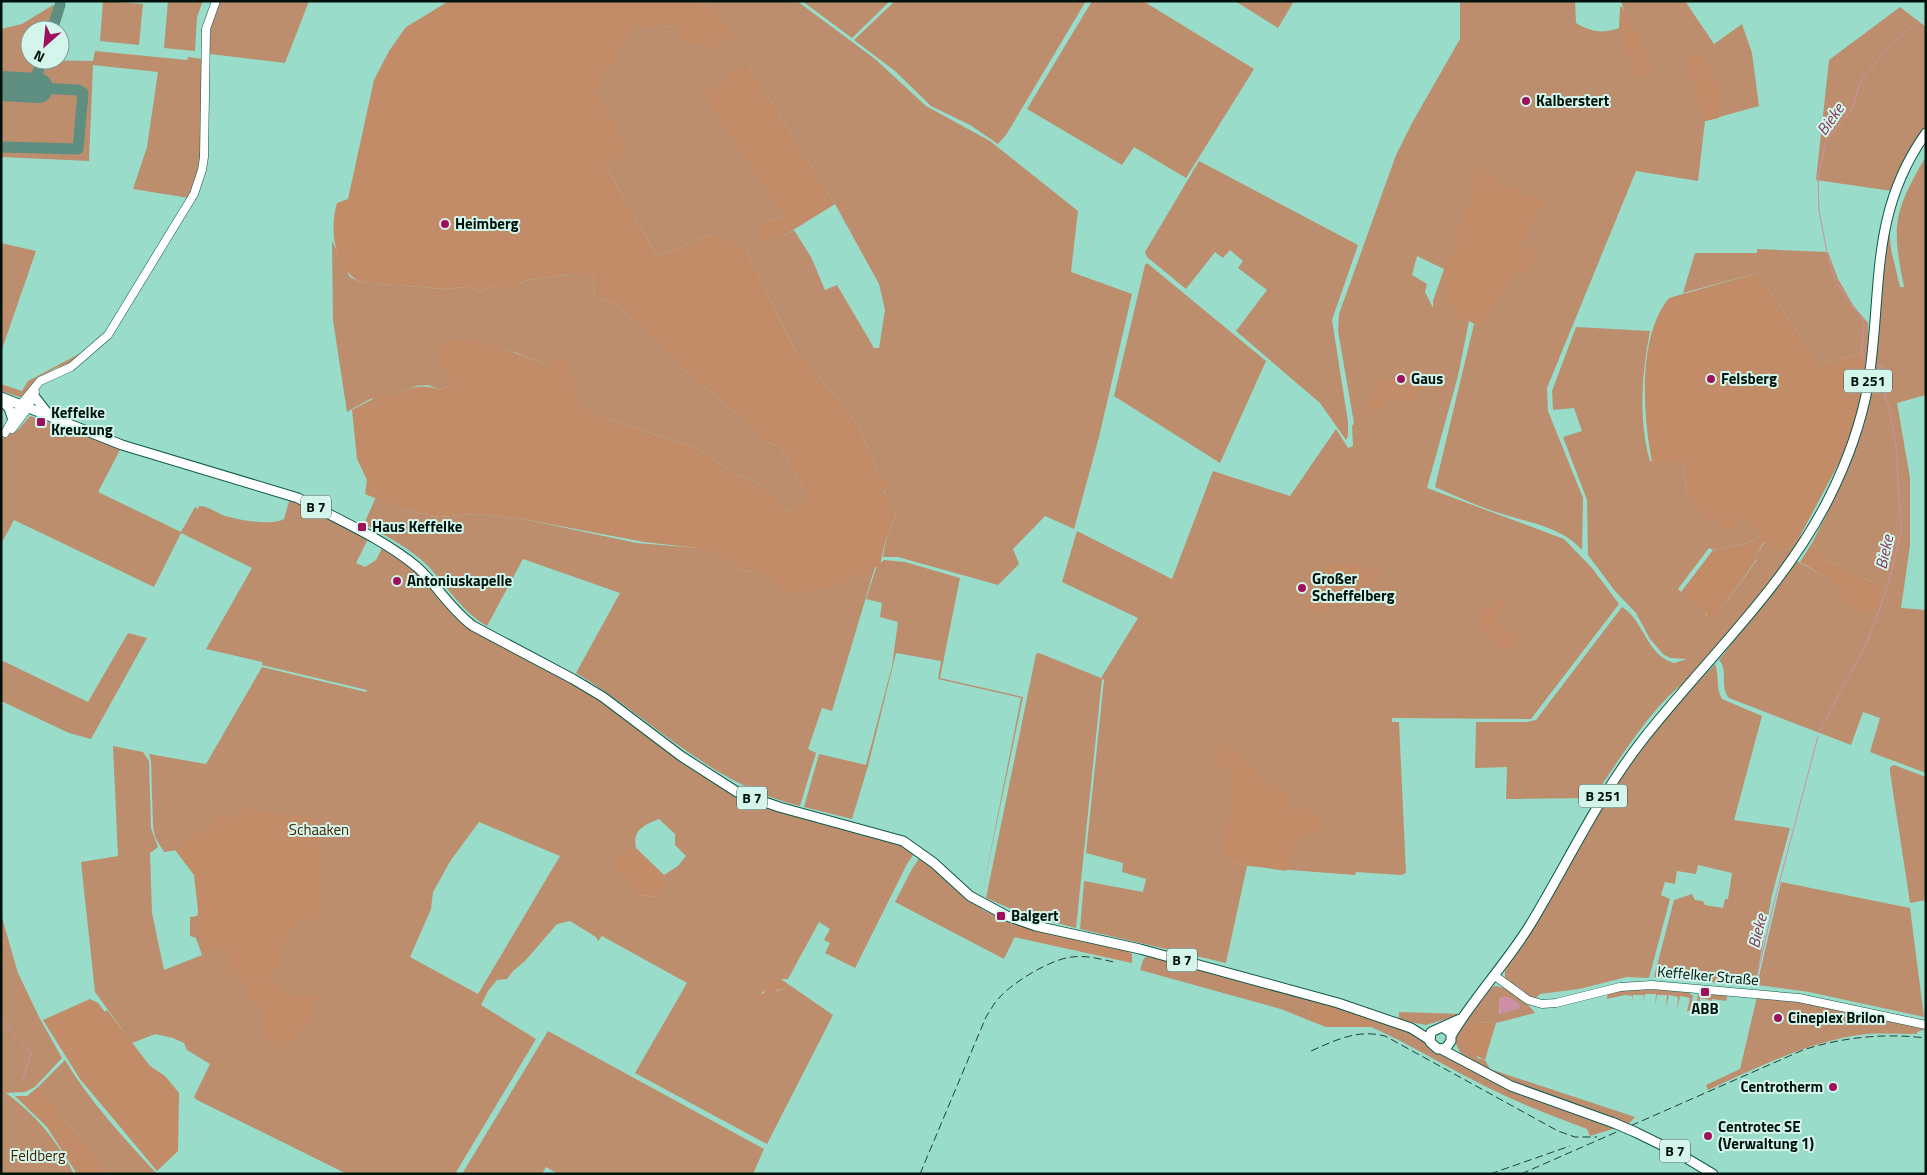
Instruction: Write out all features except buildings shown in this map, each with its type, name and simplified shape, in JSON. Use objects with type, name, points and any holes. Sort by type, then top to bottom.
[{"type":"main road","name":"B 251","points":[[1451,1039],[1462,1017],[1495,976],[1537,913],[1612,783],[1651,730],[1724,645],[1795,554],[1823,509],[1847,459],[1868,386],[1879,264],[1887,214],[1904,170],[1926,133]]},
{"type":"main road","name":"B 7","points":[[34,396],[43,410],[53,419]]},
{"type":"main road","name":"B 7","points":[[1,399],[122,445],[298,498],[314,506],[405,558],[429,580],[455,611],[473,626],[573,678],[603,697],[681,756],[737,792],[779,807],[903,841],[934,863],[970,896],[1007,916],[1036,926],[1140,949],[1318,998],[1411,1028],[1430,1040],[1434,1047],[1459,1058],[1483,1073],[1521,1090],[1635,1132],[1676,1152],[1713,1174]]},
{"type":"main road","name":"B 7","points":[[1,399],[9,408],[13,420]]},
{"type":"main road","name":"B 251","points":[[1444,1028],[1462,1017]]},
{"type":"main road","name":"B 7","points":[[1411,1028],[1444,1028]]},
{"type":"main road","points":[[1444,1028],[1459,1058]]},
{"type":"main road","points":[[1430,1040],[1430,1033],[1434,1029]]},
{"type":"main road","points":[[1441,1049],[1448,1046],[1451,1039]]},
{"type":"street","points":[[3,434],[14,427],[38,384],[46,378],[71,367],[108,335],[196,189],[202,170],[204,148],[206,29],[210,13],[216,1]]},
{"type":"street","points":[[3,434],[34,396],[38,384]]},
{"type":"street","name":"Keffelker Straße","points":[[1495,976],[1518,994],[1539,1004],[1556,1003],[1620,986],[1652,985],[1799,998],[1926,1025]]},
{"type":"green space","points":[[103,1],[143,4],[139,45],[100,41]]},
{"type":"green space","points":[[168,1],[203,1],[197,17],[195,51],[164,48]]},
{"type":"green space","points":[[219,1],[309,1],[285,63],[210,54],[212,20]]},
{"type":"green space","points":[[700,1],[797,1],[875,59],[926,106],[990,141],[1078,211],[1071,272],[1132,294],[1099,437],[1074,529],[1045,516],[1013,549],[1019,564],[998,585],[898,557],[883,557],[887,534],[896,516],[887,500],[880,477],[859,427],[845,407],[794,348],[747,252],[715,234],[657,256],[605,165],[596,91],[634,25],[679,27],[706,5]],"holes":[[[747,63],[835,204],[879,284],[885,310],[879,348],[874,348],[837,285],[825,290],[811,257],[794,230],[782,237],[759,228],[766,221],[783,216]]]},
{"type":"green space","points":[[802,1],[890,1],[852,38]]},
{"type":"green space","points":[[895,1],[1086,1],[1006,135],[998,144],[970,125],[931,106],[895,71],[854,40]]},
{"type":"green space","points":[[1092,1],[1143,1],[1254,69],[1186,178],[1134,147],[1122,165],[1027,109]]},
{"type":"green space","points":[[1235,1],[1294,1],[1278,28]]},
{"type":"green space","points":[[1460,1],[1575,1],[1576,23],[1592,30],[1608,31],[1619,28],[1620,6],[1624,11],[1621,1],[1685,1],[1714,44],[1742,24],[1752,53],[1759,106],[1705,121],[1698,181],[1636,171],[1547,388],[1548,411],[1583,498],[1582,550],[1564,535],[1553,530],[1507,516],[1435,487],[1474,324],[1477,325],[1469,321],[1458,376],[1427,488],[1564,539],[1592,568],[1619,604],[1531,719],[1392,718],[1392,722],[1399,722],[1406,873],[1401,875],[1356,872],[1355,875],[1290,870],[1290,867],[1286,871],[1225,861],[1247,866],[1226,963],[1080,929],[1084,881],[1143,892],[1146,879],[1122,872],[1123,863],[1086,853],[1104,680],[1102,679],[1076,928],[1023,914],[986,898],[1036,654],[1039,653],[1101,678],[1138,618],[1062,582],[1077,531],[1172,579],[1213,471],[1290,496],[1336,429],[1348,448],[1353,446],[1352,426],[1354,423],[1338,331],[1339,314],[1396,155],[1460,39]],"holes":[[[1417,256],[1444,269],[1433,301],[1433,308],[1425,292],[1427,284],[1412,275]]]},
{"type":"green space","points":[[53,5],[57,10],[54,20],[29,20]]},
{"type":"green space","points":[[1900,7],[1926,27],[1926,129],[1892,191],[1816,180],[1829,60]]},
{"type":"green space","points":[[20,24],[20,70],[70,70],[70,61],[93,61],[95,51],[187,60],[188,57],[203,59],[203,147],[200,173],[189,198],[133,189],[147,147],[158,72],[93,65],[89,161],[1,157],[1,29]]},
{"type":"green space","points":[[1926,156],[1926,395],[1897,403],[1910,478],[1910,546],[1901,608],[1926,610],[1926,773],[1870,752],[1880,718],[1863,712],[1851,745],[1729,698],[1725,689],[1722,664],[1719,660],[1797,561],[1843,587],[1872,615],[1884,588],[1827,560],[1812,543],[1849,466],[1869,405],[1876,364],[1889,226],[1891,249],[1900,287],[1904,287],[1897,247],[1898,218],[1907,191]]},
{"type":"green space","points":[[1199,161],[1358,245],[1332,320],[1348,422],[1348,436],[1346,440],[1320,403],[1236,331],[1267,290],[1238,268],[1243,261],[1230,250],[1223,258],[1215,252],[1186,289],[1147,257],[1145,252]]},
{"type":"green space","points":[[332,241],[350,277],[360,282],[443,289],[468,287],[481,292],[495,285],[518,286],[523,281],[571,274],[593,274],[595,296],[619,306],[689,375],[746,421],[765,441],[781,448],[807,495],[789,512],[772,493],[755,482],[732,472],[697,448],[607,419],[579,403],[550,367],[517,353],[493,346],[455,341],[452,384],[440,390],[428,385],[416,386],[394,395],[370,399],[347,412],[333,320]]},
{"type":"green space","points":[[1,243],[36,251],[1,352]]},
{"type":"green space","points":[[1757,249],[1828,252],[1838,279],[1853,305],[1868,323],[1869,351],[1820,364],[1757,273],[1683,293],[1695,253],[1757,253]]},
{"type":"green space","points":[[1147,263],[1266,361],[1220,463],[1114,396]]},
{"type":"green space","points":[[1576,327],[1650,331],[1642,396],[1644,429],[1650,461],[1683,462],[1687,494],[1740,518],[1760,537],[1748,543],[1713,550],[1709,548],[1678,589],[1700,610],[1705,612],[1707,617],[1721,609],[1757,560],[1754,557],[1765,542],[1785,551],[1800,536],[1804,538],[1779,575],[1632,748],[1686,682],[1661,704],[1624,752],[1593,798],[1506,799],[1507,767],[1475,768],[1476,722],[1527,722],[1536,720],[1622,607],[1635,620],[1657,653],[1674,663],[1687,659],[1670,658],[1663,654],[1650,639],[1636,613],[1615,591],[1588,555],[1587,500],[1563,437],[1582,431],[1574,408],[1553,410],[1552,391]]},
{"type":"green space","points":[[94,346],[68,365],[56,368],[39,378],[23,398],[1,391],[1,384],[22,391],[28,381]]},
{"type":"green space","points":[[30,416],[121,448],[98,492],[181,532],[195,507],[198,509],[199,506],[206,507],[225,516],[238,519],[272,522],[284,519],[290,498],[368,539],[356,563],[365,567],[376,560],[382,548],[405,558],[457,617],[600,699],[677,758],[732,793],[893,840],[915,852],[907,864],[855,968],[825,953],[830,943],[824,940],[830,929],[819,922],[788,979],[781,979],[760,994],[785,989],[788,984],[833,1015],[767,1144],[635,1073],[687,983],[602,936],[598,941],[596,937],[570,921],[557,924],[507,979],[497,980],[488,991],[481,1005],[536,1039],[455,1174],[347,1174],[197,1100],[194,1097],[210,1064],[187,1050],[184,1043],[173,1038],[155,1034],[132,1043],[95,992],[81,862],[118,856],[113,746],[143,752],[149,761],[151,828],[158,847],[150,853],[152,913],[164,970],[202,955],[196,938],[190,936],[190,917],[197,916],[201,902],[195,884],[196,878],[178,850],[164,852],[155,837],[149,754],[206,764],[262,667],[366,692],[367,690],[262,665],[262,662],[206,649],[252,568],[181,533],[154,587],[14,520],[1,544],[1,439],[18,430]],"holes":[[[659,819],[675,834],[675,845],[686,856],[678,866],[664,875],[668,888],[657,897],[638,895],[625,851],[636,848],[635,842],[638,832],[649,823]],[[479,822],[560,856],[478,994],[410,957],[431,909],[433,892],[451,860]]]},
{"type":"green space","points":[[376,497],[404,510],[439,517],[474,514],[523,519],[637,543],[698,548],[715,555],[739,569],[757,573],[773,583],[781,591],[875,567],[832,711],[822,708],[808,749],[816,753],[800,806],[768,796],[739,783],[711,767],[576,673],[620,593],[523,559],[487,626],[470,614],[428,566],[414,554],[364,524]]},
{"type":"green space","points":[[884,560],[905,562],[960,578],[940,678],[1023,697],[982,894],[1021,698],[938,679],[941,661],[896,653],[868,766],[852,819],[804,807],[819,754],[866,765],[892,666],[898,622],[880,617],[882,603],[866,599],[877,565]]},
{"type":"green space","points":[[128,633],[147,638],[91,739],[69,733],[1,701],[1,660],[88,702]]},
{"type":"green space","points":[[1715,664],[1722,699],[1762,716],[1734,820],[1790,828],[1772,895],[1755,986],[1654,977],[1674,900],[1692,894],[1695,900],[1703,901],[1705,905],[1723,908],[1725,899],[1728,899],[1732,873],[1698,865],[1696,874],[1677,871],[1675,884],[1665,882],[1661,895],[1670,899],[1649,978],[1627,977],[1579,989],[1540,994],[1535,999],[1524,994],[1505,978],[1505,971],[1620,775],[1662,721]]},
{"type":"green space","points":[[1894,765],[1926,777],[1926,900],[1910,903],[1890,772],[1890,767]]},
{"type":"green space","points":[[922,855],[981,906],[983,910],[1020,926],[1004,959],[895,902],[913,867]]},
{"type":"green space","points":[[1781,882],[1910,908],[1924,1017],[1809,992],[1757,985]]},
{"type":"green space","name":"Feldberg","points":[[1,914],[18,973],[39,1017],[62,1058],[35,1087],[25,1092],[6,1093],[27,1110],[45,1129],[61,1150],[74,1174],[1,1174]]},
{"type":"green space","points":[[1148,954],[1315,999],[1308,1020],[1281,1009],[1140,970],[1143,960]]},
{"type":"green space","points":[[1494,986],[1506,989],[1522,999],[1535,1013],[1496,1023],[1478,1022],[1477,1058],[1485,1060],[1490,1069],[1635,1117],[1627,1126],[1510,1083],[1463,1058],[1455,1042],[1455,1035],[1485,994]],"holes":[[[1507,997],[1518,1003],[1520,1008],[1499,1013],[1500,998]]]},
{"type":"green space","points":[[1637,988],[1687,991],[1693,996],[1690,1010],[1687,1012],[1690,998],[1680,996],[1677,1010],[1678,997],[1669,995],[1666,1008],[1667,995],[1657,995],[1655,1005],[1656,994],[1645,994],[1643,1003],[1644,995],[1633,995],[1632,1001],[1632,996],[1625,995],[1607,999],[1608,992]]},
{"type":"green space","points":[[1703,992],[1728,993],[1726,1001],[1712,999],[1708,1016],[1710,1000],[1700,998],[1697,1014],[1695,1013],[1698,995]]},
{"type":"green space","points":[[1757,997],[1800,1001],[1926,1029],[1917,1032],[1917,1034],[1867,1034],[1826,1042],[1766,1064],[1708,1090],[1706,1085],[1740,1069]]},
{"type":"green space","points":[[1399,1012],[1463,1014],[1426,1025],[1399,1020]]},
{"type":"green space","points":[[1374,1018],[1409,1031],[1493,1081],[1616,1128],[1590,1136],[1587,1129],[1504,1095],[1371,1027]]},
{"type":"green space","points":[[548,1031],[764,1149],[753,1174],[558,1174],[546,1167],[542,1174],[462,1174]]},
{"type":"green space","points":[[65,1060],[96,1105],[157,1174],[110,1174],[38,1087]]},
{"type":"shaded area","points":[[449,1],[700,1],[718,13],[734,36],[732,42],[720,37],[716,51],[681,38],[679,27],[634,26],[596,91],[629,151],[605,165],[657,256],[715,234],[733,241],[747,252],[794,348],[845,407],[859,427],[880,477],[888,482],[884,492],[896,516],[887,534],[880,565],[838,585],[795,595],[781,591],[773,583],[757,573],[739,569],[715,555],[697,548],[644,542],[523,519],[474,514],[439,517],[404,510],[365,494],[367,480],[357,459],[352,410],[386,392],[394,395],[422,386],[440,390],[452,384],[434,347],[448,342],[468,341],[516,353],[550,367],[568,357],[579,403],[607,419],[697,448],[732,472],[755,482],[772,493],[789,512],[807,495],[781,448],[765,441],[746,421],[689,375],[619,306],[595,296],[593,274],[571,274],[523,281],[518,286],[503,291],[495,285],[481,292],[468,287],[443,289],[360,282],[351,276],[344,267],[339,258],[334,236],[335,213],[337,203],[348,199],[374,80],[389,51],[406,27]]},
{"type":"shaded area","points":[[1621,6],[1640,39],[1653,72],[1636,77],[1620,28]]},
{"type":"shaded area","points":[[1702,51],[1717,85],[1719,118],[1705,121],[1694,94],[1690,58]]},
{"type":"shaded area","points":[[747,63],[835,204],[782,237],[758,240],[759,228],[766,221],[783,216],[703,93]]},
{"type":"shaded area","points":[[1478,168],[1504,185],[1545,201],[1520,244],[1543,255],[1514,277],[1498,295],[1484,324],[1477,325],[1457,315],[1448,297],[1444,269],[1458,244],[1456,229],[1468,207]]},
{"type":"shaded area","points":[[1757,273],[1820,364],[1869,351],[1857,416],[1847,448],[1800,536],[1785,551],[1775,551],[1764,542],[1754,557],[1757,559],[1721,609],[1709,619],[1705,612],[1700,610],[1681,592],[1713,550],[1748,543],[1760,537],[1740,518],[1729,530],[1703,513],[1687,494],[1683,462],[1652,462],[1646,422],[1645,377],[1647,355],[1659,314],[1669,298]]},
{"type":"shaded area","points":[[1428,371],[1412,402],[1385,398],[1378,411],[1371,413],[1366,409],[1381,379]]},
{"type":"shaded area","points":[[1812,543],[1827,560],[1884,588],[1873,615],[1840,600],[1842,587],[1800,562]]},
{"type":"shaded area","points":[[1328,563],[1343,567],[1354,564],[1363,571],[1371,567],[1383,572],[1343,604],[1309,614],[1307,605],[1319,598]]},
{"type":"shaded area","points":[[1502,597],[1507,602],[1498,615],[1498,625],[1501,630],[1508,628],[1516,632],[1517,647],[1507,651],[1495,639],[1486,636],[1480,616]]},
{"type":"shaded area","points":[[1224,744],[1242,755],[1266,782],[1284,793],[1293,812],[1309,806],[1313,809],[1321,827],[1294,841],[1290,870],[1247,866],[1225,861],[1232,771],[1214,768]]},
{"type":"shaded area","name":"Schaaken","points":[[247,806],[272,814],[313,815],[322,852],[322,919],[295,921],[271,980],[292,994],[317,996],[305,1026],[283,1049],[273,1043],[261,1029],[264,1013],[250,1000],[239,974],[227,974],[228,945],[203,954],[194,875],[175,850],[221,818],[238,813]]},
{"type":"shaded area","points":[[636,848],[664,875],[668,888],[657,897],[638,895],[614,866],[625,850]]},
{"type":"shaded area","points":[[1020,926],[1126,950],[1132,954],[1132,963],[1014,937]]},
{"type":"shaded area","points":[[781,979],[788,984],[785,989],[776,990],[761,1003],[757,1001],[773,981]]},
{"type":"shaded area","points":[[1502,997],[1513,999],[1520,1008],[1500,1014],[1499,1001]]},
{"type":"shaded area","points":[[90,999],[98,1003],[105,1012],[107,1010],[150,1066],[165,1076],[179,1093],[178,1151],[157,1171],[80,1079],[43,1020]]},
{"type":"shaded area","points":[[1315,999],[1374,1018],[1371,1027],[1326,1027],[1308,1020]]},
{"type":"shaded area","points":[[1478,1022],[1496,1023],[1485,1060],[1469,1052],[1461,1036],[1470,1025]]},
{"type":"shaded area","points":[[38,1087],[110,1174],[77,1174],[47,1127],[15,1096],[27,1096]]},
{"type":"waterway","name":"Bieke","points":[[1865,363],[1861,355],[1864,326],[1860,314],[1852,306],[1835,279],[1827,252],[1819,211],[1818,177],[1826,141],[1852,109],[1861,80],[1884,53],[1918,20]]},
{"type":"waterway","name":"Bieke","points":[[1819,732],[1867,642],[1888,586],[1901,531],[1896,444],[1888,404],[1881,386],[1882,366],[1878,365]]},
{"type":"waterway","name":"Bieke","points":[[1755,985],[1773,907],[1818,736]]},
{"type":"waterway","points":[[1,1020],[31,1053],[22,1082]]},
{"type":"taxiway","points":[[55,20],[60,5]]},
{"type":"taxiway","points":[[25,88],[34,83],[39,70]]},
{"type":"taxiway","points":[[1,147],[78,149],[83,93],[78,90],[38,88]]},
{"type":"runway","points":[[1,86],[38,88]]},
{"type":"railway","points":[[920,1174],[986,1017],[999,998],[1013,985],[1033,972],[1063,959],[1082,957],[1114,962]]},
{"type":"railway","points":[[1311,1051],[1356,1035],[1375,1034],[1385,1036],[1558,1131],[1575,1137],[1597,1137]]},
{"type":"railway","points":[[1521,1174],[1803,1050],[1833,1042],[1864,1037],[1926,1038]]},
{"type":"railway","points":[[1490,1174],[1570,1146]]},
{"type":"place","name":"Kalberstert","points":[[1526,101]]},
{"type":"place","name":"Heimberg","points":[[445,224]]},
{"type":"place","name":"Gaus","points":[[1401,379]]},
{"type":"place","name":"Felsberg","points":[[1711,379]]},
{"type":"place","name":"Keffelke Kreuzung","points":[[41,422]]},
{"type":"place","name":"Haus Keffelke","points":[[362,527]]},
{"type":"place","name":"Antoniuskapelle","points":[[397,581]]},
{"type":"place","name":"Großer Scheffelberg","points":[[1302,588]]},
{"type":"place","name":"Balgert","points":[[1001,916]]},
{"type":"place","name":"ABB","points":[[1705,992]]},
{"type":"place","name":"Cineplex Brilon","points":[[1778,1018]]},
{"type":"place","name":"Centrotherm","points":[[1833,1087]]},
{"type":"place","name":"Centrotec SE (Verwaltung 1)","points":[[1708,1136]]}]
